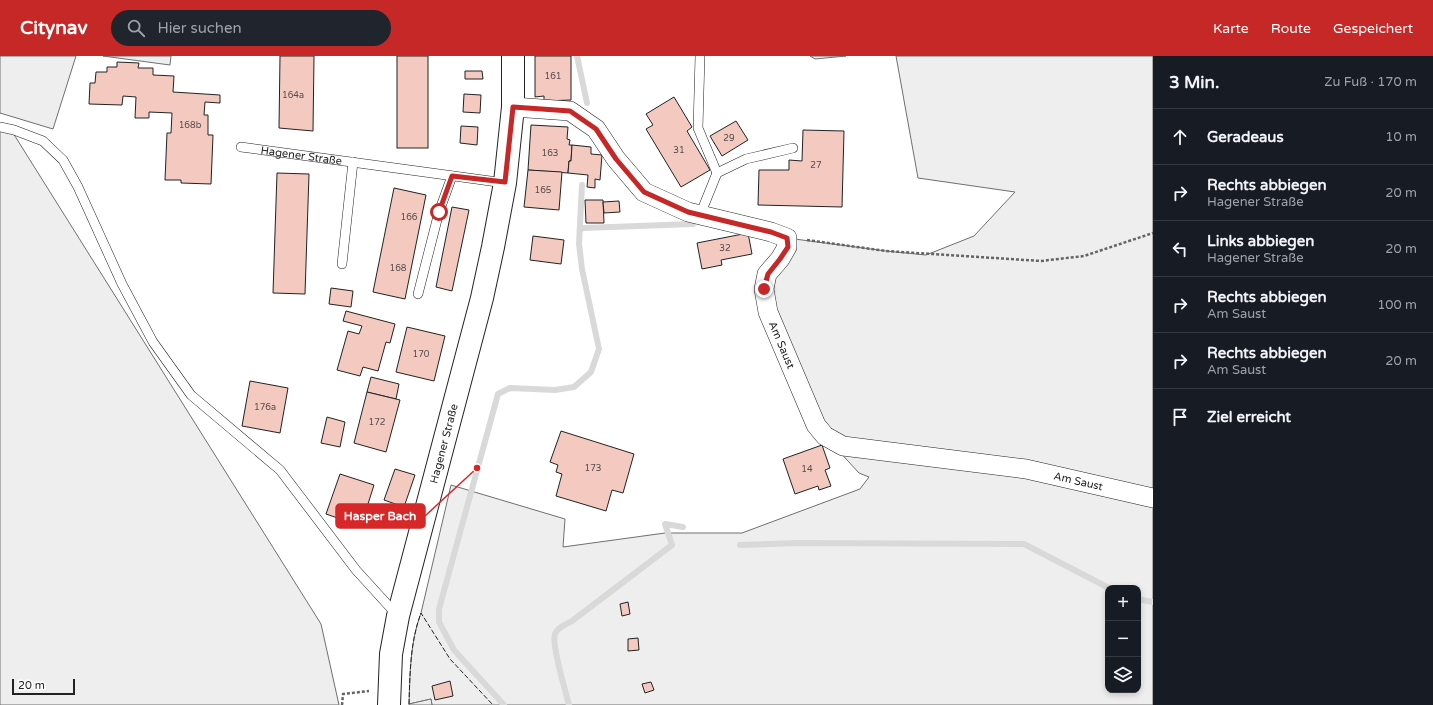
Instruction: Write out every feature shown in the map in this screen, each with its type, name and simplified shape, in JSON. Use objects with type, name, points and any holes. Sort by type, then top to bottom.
[{"type":"main road","name":"Hagener Straße","points":[[389,697],[391,654],[398,616],[482,298],[493,247],[505,182],[513,107],[513,56]]},
{"type":"street","points":[[513,107],[570,111],[596,129],[616,159],[644,192],[688,212],[771,232],[787,238]]},
{"type":"street","name":"Am Saust","points":[[787,238],[788,247],[768,274],[764,289],[768,312],[816,425],[825,436],[843,446],[1026,468],[1153,498]]},
{"type":"lane","points":[[700,56],[698,128],[717,173]]},
{"type":"lane","points":[[0,127],[14,130],[43,141],[63,160],[78,187],[122,284],[150,335],[191,395],[280,470],[356,570],[398,616]]},
{"type":"lane","name":"Hagener Straße","points":[[241,147],[505,182]]},
{"type":"lane","points":[[700,215],[717,173],[746,159],[793,148]]},
{"type":"lane","points":[[342,264],[353,162]]},
{"type":"lane","points":[[418,294],[439,212],[452,176]]},
{"type":"path","points":[[787,238],[886,251],[1041,261],[1084,256],[1153,233]]},
{"type":"path","points":[[342,705],[343,694],[389,697]]},
{"type":"shaded area","points":[[0,56],[76,56],[53,129],[0,113]]},
{"type":"shaded area","points":[[103,56],[171,56],[170,65]]},
{"type":"shaded area","points":[[810,56],[846,56],[815,59]]},
{"type":"shaded area","points":[[896,56],[1153,56],[1153,705],[432,705],[431,699],[409,704],[411,658],[417,624],[421,613],[451,485],[565,519],[563,547],[665,533],[742,533],[860,489],[869,477],[859,473],[825,436],[764,289],[787,238],[926,255],[974,236],[1015,192],[918,178]]},
{"type":"shaded area","points":[[0,131],[13,133],[321,624],[339,705],[0,705]]},
{"type":"shaded area","points":[[431,699],[432,705],[409,705],[409,704]]},
{"type":"building","points":[[280,56],[314,56],[313,131],[279,128]]},
{"type":"building","points":[[397,56],[428,56],[428,148],[397,148]]},
{"type":"building","points":[[535,56],[571,56],[571,100],[544,101],[544,96],[535,97]]},
{"type":"building","points":[[117,62],[139,63],[138,68],[153,68],[153,75],[174,76],[173,92],[220,95],[220,103],[205,102],[204,115],[208,115],[208,135],[213,135],[211,184],[181,183],[181,180],[165,180],[167,133],[171,133],[172,113],[149,112],[149,118],[135,118],[136,97],[123,96],[122,105],[89,104],[90,83],[95,83],[96,72],[107,72],[107,67],[117,67]]},
{"type":"building","points":[[465,71],[482,71],[483,79],[465,79]]},
{"type":"building","points":[[464,94],[481,95],[480,113],[463,112]]},
{"type":"building","points":[[674,97],[692,127],[687,131],[710,170],[681,187],[646,129],[653,125],[646,114]]},
{"type":"building","points":[[736,121],[748,140],[722,156],[710,136]]},
{"type":"building","points":[[531,125],[568,127],[567,139],[570,140],[569,145],[572,145],[571,161],[569,161],[568,173],[528,170]]},
{"type":"building","points":[[461,126],[478,127],[477,145],[460,143]]},
{"type":"building","points":[[803,130],[844,131],[842,207],[758,205],[759,170],[789,170],[789,160],[802,161]]},
{"type":"building","points":[[572,145],[591,147],[591,154],[602,155],[600,180],[595,179],[595,188],[587,187],[588,175],[568,173],[569,161],[571,161]]},
{"type":"building","points":[[528,170],[562,172],[559,210],[524,207]]},
{"type":"building","points":[[277,173],[309,174],[305,294],[273,293]]},
{"type":"building","points":[[394,188],[426,195],[405,299],[373,292]]},
{"type":"building","points":[[585,200],[603,200],[604,223],[586,223]]},
{"type":"building","points":[[619,201],[620,212],[604,213],[603,202]]},
{"type":"building","points":[[452,207],[469,210],[452,291],[436,287]]},
{"type":"building","points":[[748,233],[752,254],[721,260],[722,265],[702,269],[697,243]]},
{"type":"building","points":[[533,236],[564,240],[561,264],[530,260]]},
{"type":"building","points":[[331,288],[353,291],[351,307],[329,304]]},
{"type":"building","points":[[346,311],[395,324],[390,343],[386,342],[378,371],[363,367],[360,376],[337,370],[348,331],[359,334],[362,326],[343,321]]},
{"type":"building","points":[[407,327],[445,336],[434,381],[396,372]]},
{"type":"building","points":[[371,377],[399,384],[396,399],[367,392]]},
{"type":"building","points":[[250,381],[288,388],[280,433],[242,426]]},
{"type":"building","points":[[367,392],[400,400],[386,452],[354,443]]},
{"type":"building","points":[[327,417],[345,422],[340,447],[321,443]]},
{"type":"building","points":[[561,431],[634,454],[623,493],[612,490],[606,511],[556,496],[562,474],[556,472],[558,465],[550,462]]},
{"type":"building","points":[[822,445],[830,468],[825,470],[831,486],[819,490],[818,486],[795,494],[783,459]]},
{"type":"building","points":[[395,469],[415,475],[404,507],[384,500]]},
{"type":"building","points":[[340,474],[374,485],[361,526],[326,514]]},
{"type":"building","points":[[628,602],[630,614],[622,616],[620,604]]},
{"type":"building","points":[[638,638],[639,650],[628,651],[628,639]]},
{"type":"building","points":[[450,681],[453,696],[435,700],[432,686]]},
{"type":"building","points":[[651,682],[654,690],[645,693],[642,684]]},
{"type":"waterway","points":[[577,56],[587,103]]},
{"type":"waterway","points":[[504,705],[454,650],[439,622],[439,609],[498,394],[510,388],[555,390],[574,387],[591,372],[599,349],[582,269],[579,244],[582,185]]},
{"type":"waterway","points":[[580,230],[583,228],[693,224]]},
{"type":"waterway","points":[[569,705],[555,647],[554,639],[556,632],[672,545],[665,524],[683,527]]},
{"type":"waterway","points":[[740,545],[797,543],[1024,544],[1105,586]]},
{"type":"waterway","points":[[1141,600],[1153,602]]},
{"type":"fence","points":[[409,704],[410,670],[413,647],[417,624],[421,613],[450,659],[493,705]]},
{"type":"place","name":"Hasper Bach","points":[[477,468]]},
{"type":"route","points":[[439,212],[452,176],[505,182],[513,107],[570,111],[596,129],[616,159],[644,192],[688,212],[771,232],[787,238],[788,247],[768,274],[764,289]]}]
